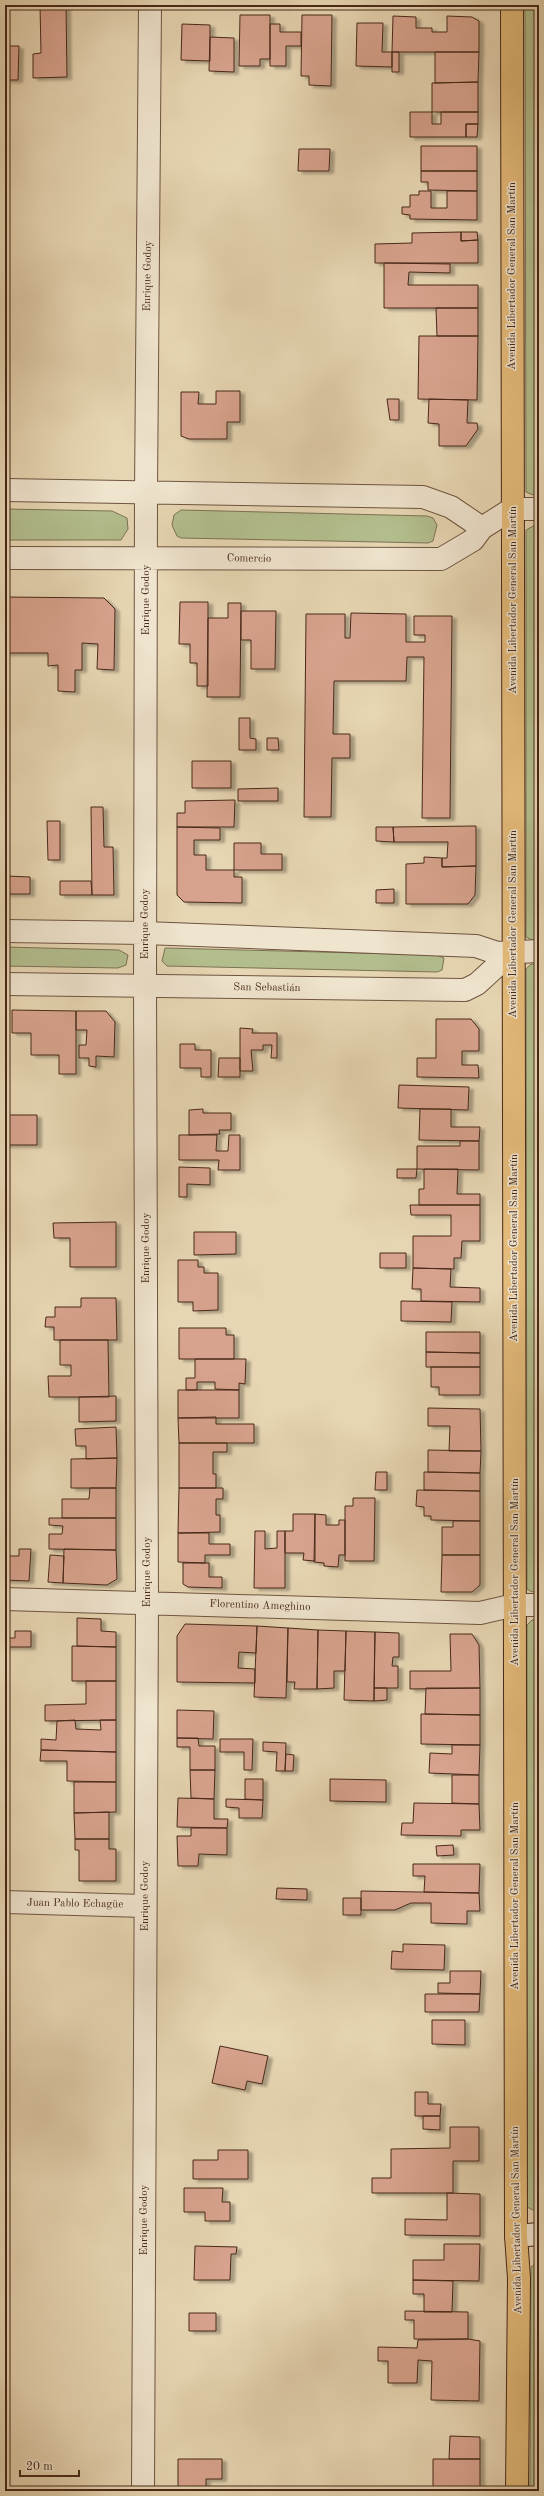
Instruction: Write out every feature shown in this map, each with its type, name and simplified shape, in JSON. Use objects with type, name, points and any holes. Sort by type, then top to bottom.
[{"type":"main road","name":"Avenida Libertador General San Martín","points":[[512,5],[516,2236],[519,2278],[518,2491]]},
{"type":"street","name":"Enrique Godoy","points":[[143,2491],[144,1906],[148,1602],[145,986],[146,492],[150,5]]},
{"type":"street","points":[[5,490],[423,497],[451,507],[482,528]]},
{"type":"street","points":[[512,509],[539,509]]},
{"type":"street","name":"Comercio","points":[[5,558],[441,559],[473,540],[482,528],[512,509]]},
{"type":"street","points":[[5,931],[145,933],[476,946],[497,953],[513,951],[539,951]]},
{"type":"street","name":"San Sebastián","points":[[5,984],[465,990],[478,984],[513,951]]},
{"type":"street","name":"Florentino Ameghino","points":[[5,1599],[148,1602],[480,1613],[515,1605],[539,1605]]},
{"type":"street","name":"Juan Pablo Echagüe","points":[[5,1902],[144,1906]]},
{"type":"street","points":[[516,2236],[539,2234]]},
{"type":"green space","points":[[525,5],[539,5],[539,493],[533,495],[526,492]]},
{"type":"green space","points":[[5,509],[112,511],[127,518],[128,529],[121,540],[5,540]]},
{"type":"green space","points":[[181,510],[427,516],[433,518],[437,525],[433,541],[428,543],[181,538],[177,536],[172,525],[174,515]]},
{"type":"green space","points":[[535,525],[539,527],[539,939],[534,941],[526,937],[526,530]]},
{"type":"green space","points":[[5,947],[119,950],[128,955],[126,965],[118,968],[5,966]]},
{"type":"green space","points":[[165,948],[436,955],[444,958],[442,970],[437,972],[167,966],[162,961]]},
{"type":"green space","points":[[531,964],[539,965],[539,1590],[532,1592],[527,1589],[526,969]]},
{"type":"green space","points":[[532,1620],[539,1621],[539,2209],[533,2210],[527,2207],[527,1625]]},
{"type":"green space","points":[[539,2261],[539,2491],[530,2491],[531,2267]]},
{"type":"building","points":[[40,5],[66,5],[67,77],[33,78],[33,54],[41,53]]},
{"type":"building","points":[[240,15],[270,15],[270,59],[260,59],[260,66],[239,66]]},
{"type":"building","points":[[302,15],[332,15],[331,86],[309,85],[309,76],[301,76]]},
{"type":"building","points":[[393,16],[416,17],[416,28],[432,28],[432,32],[447,32],[447,16],[472,17],[479,21],[479,52],[392,52]]},
{"type":"building","points":[[357,23],[383,23],[382,52],[392,52],[392,67],[356,66]]},
{"type":"building","points":[[182,24],[210,25],[210,61],[181,60]]},
{"type":"building","points":[[270,24],[280,24],[280,32],[301,32],[301,46],[286,46],[286,66],[270,66]]},
{"type":"building","points":[[210,37],[234,38],[234,72],[209,71]]},
{"type":"building","points":[[5,46],[19,46],[18,80],[5,80]]},
{"type":"building","points":[[392,52],[399,52],[399,72],[392,72]]},
{"type":"building","points":[[435,52],[479,52],[478,82],[435,83]]},
{"type":"building","points":[[478,82],[478,112],[432,112],[432,83]]},
{"type":"building","points":[[410,112],[432,112],[432,124],[441,124],[441,112],[478,112],[478,124],[466,124],[466,137],[410,137]]},
{"type":"building","points":[[466,124],[478,124],[477,137],[466,137]]},
{"type":"building","points":[[421,146],[477,146],[477,171],[421,171]]},
{"type":"building","points":[[299,149],[330,149],[329,171],[298,171]]},
{"type":"building","points":[[421,171],[477,171],[477,191],[428,190],[428,182],[421,182]]},
{"type":"building","points":[[419,191],[431,191],[431,208],[447,208],[447,191],[477,191],[477,220],[410,219],[410,215],[402,214],[402,207],[410,207],[410,195],[419,195]]},
{"type":"building","points":[[461,232],[461,241],[478,240],[478,263],[375,263],[375,244],[412,243],[412,233]]},
{"type":"building","points":[[461,232],[477,232],[478,240],[461,241]]},
{"type":"building","points":[[384,263],[450,264],[450,273],[409,272],[408,285],[478,285],[478,308],[384,308]]},
{"type":"building","points":[[436,308],[478,308],[478,336],[437,336]]},
{"type":"building","points":[[419,336],[478,336],[477,400],[418,399]]},
{"type":"building","points":[[216,391],[240,391],[240,422],[227,422],[227,439],[189,439],[181,436],[181,392],[199,392],[198,404],[216,404]]},
{"type":"building","points":[[387,399],[399,399],[399,420],[390,420]]},
{"type":"building","points":[[429,399],[468,400],[467,423],[477,423],[478,429],[466,446],[439,446],[439,424],[428,423]]},
{"type":"building","points":[[5,597],[104,598],[115,609],[114,670],[97,669],[98,644],[82,643],[82,670],[75,670],[75,692],[58,691],[58,665],[48,666],[48,653],[5,653]]},
{"type":"building","points":[[180,602],[208,602],[208,686],[197,686],[197,663],[190,663],[190,644],[179,644]]},
{"type":"building","points":[[228,603],[241,603],[240,697],[207,697],[208,618],[228,618]]},
{"type":"building","points":[[241,611],[276,611],[275,669],[251,669],[251,640],[241,640]]},
{"type":"building","points":[[351,613],[406,614],[406,642],[425,642],[425,635],[414,635],[414,616],[452,616],[450,818],[422,818],[424,657],[407,657],[406,681],[334,681],[333,734],[350,734],[350,758],[332,758],[331,817],[304,817],[306,614],[345,614],[345,638],[350,638]]},
{"type":"building","points":[[239,718],[250,718],[250,738],[256,739],[256,750],[239,750]]},
{"type":"building","points":[[267,738],[278,738],[279,750],[267,750]]},
{"type":"building","points":[[192,761],[231,761],[231,788],[192,788]]},
{"type":"building","points":[[278,788],[278,801],[238,801],[238,789]]},
{"type":"building","points":[[235,800],[234,827],[177,827],[177,813],[185,813],[185,801]]},
{"type":"building","points":[[91,807],[103,807],[104,847],[113,847],[114,895],[92,895]]},
{"type":"building","points":[[47,821],[60,821],[60,860],[48,860]]},
{"type":"building","points":[[476,826],[476,866],[442,867],[442,858],[447,858],[448,842],[394,842],[393,827]]},
{"type":"building","points":[[177,827],[220,828],[220,840],[194,840],[194,855],[206,855],[206,870],[234,870],[234,877],[242,877],[242,903],[184,902],[177,895]]},
{"type":"building","points":[[376,827],[393,827],[394,842],[376,841]]},
{"type":"building","points":[[234,843],[261,843],[261,854],[282,854],[282,870],[234,870]]},
{"type":"building","points":[[424,857],[442,858],[442,867],[476,866],[475,895],[468,904],[406,904],[406,864],[424,863]]},
{"type":"building","points":[[5,876],[30,877],[30,894],[5,894]]},
{"type":"building","points":[[60,881],[91,881],[92,895],[60,895]]},
{"type":"building","points":[[394,889],[394,903],[376,903],[376,890]]},
{"type":"building","points":[[12,1010],[76,1011],[76,1074],[59,1074],[59,1055],[31,1055],[31,1033],[12,1033]]},
{"type":"building","points":[[76,1011],[106,1011],[115,1022],[114,1057],[96,1056],[96,1067],[89,1066],[89,1058],[79,1058],[79,1045],[86,1045],[87,1030],[76,1030]]},
{"type":"building","points":[[436,1019],[471,1019],[479,1029],[479,1051],[462,1051],[462,1065],[478,1065],[479,1078],[417,1077],[417,1058],[436,1058]]},
{"type":"building","points":[[240,1028],[253,1029],[252,1033],[277,1033],[277,1058],[271,1058],[272,1045],[263,1045],[263,1050],[251,1050],[253,1071],[240,1071]]},
{"type":"building","points":[[180,1044],[195,1044],[195,1050],[211,1050],[211,1077],[201,1077],[201,1068],[180,1068]]},
{"type":"building","points":[[219,1058],[240,1058],[240,1077],[218,1077]]},
{"type":"building","points":[[399,1085],[469,1087],[468,1110],[398,1108]]},
{"type":"building","points":[[203,1109],[203,1113],[231,1113],[231,1130],[219,1130],[220,1134],[189,1135],[189,1110]]},
{"type":"building","points":[[420,1109],[451,1109],[451,1127],[480,1127],[479,1141],[419,1140]]},
{"type":"building","points":[[5,1115],[37,1115],[37,1145],[5,1145]]},
{"type":"building","points":[[179,1135],[217,1135],[216,1151],[228,1151],[229,1135],[240,1135],[240,1170],[218,1170],[219,1160],[179,1160]]},
{"type":"building","points":[[460,1141],[479,1141],[479,1170],[417,1169],[417,1146],[460,1146]]},
{"type":"building","points":[[179,1167],[210,1168],[210,1185],[187,1184],[187,1197],[179,1197]]},
{"type":"building","points":[[397,1169],[417,1169],[416,1178],[397,1178]]},
{"type":"building","points":[[424,1169],[458,1169],[457,1194],[480,1194],[480,1205],[419,1205],[419,1189],[424,1189]]},
{"type":"building","points":[[410,1205],[480,1205],[480,1241],[462,1241],[461,1258],[454,1258],[454,1269],[413,1268],[413,1236],[451,1236],[451,1215],[411,1215]]},
{"type":"building","points":[[116,1222],[116,1267],[70,1267],[70,1238],[54,1238],[53,1223]]},
{"type":"building","points":[[194,1232],[236,1232],[236,1254],[194,1255]]},
{"type":"building","points":[[380,1253],[406,1253],[406,1268],[380,1268]]},
{"type":"building","points":[[178,1260],[198,1260],[198,1267],[204,1267],[204,1273],[218,1273],[218,1310],[193,1311],[193,1302],[178,1302]]},
{"type":"building","points":[[413,1268],[451,1269],[450,1287],[480,1288],[480,1302],[421,1301],[421,1289],[412,1289]]},
{"type":"building","points":[[81,1298],[116,1298],[117,1340],[54,1340],[54,1327],[45,1327],[46,1317],[55,1317],[55,1307],[81,1307]]},
{"type":"building","points":[[401,1301],[452,1302],[451,1322],[401,1321]]},
{"type":"building","points":[[179,1328],[226,1328],[226,1335],[234,1335],[234,1359],[179,1359]]},
{"type":"building","points":[[426,1332],[480,1332],[480,1353],[426,1352]]},
{"type":"building","points":[[60,1340],[108,1340],[109,1397],[49,1397],[48,1376],[71,1376],[71,1365],[60,1365]]},
{"type":"building","points":[[426,1352],[480,1353],[480,1367],[426,1367]]},
{"type":"building","points":[[195,1359],[246,1359],[245,1384],[239,1383],[239,1390],[215,1389],[215,1382],[197,1382],[197,1390],[186,1390],[186,1378],[195,1378]]},
{"type":"building","points":[[431,1367],[480,1367],[480,1395],[439,1395],[439,1387],[431,1387]]},
{"type":"building","points":[[178,1390],[239,1390],[239,1418],[178,1418]]},
{"type":"building","points":[[116,1396],[116,1421],[79,1422],[79,1397]]},
{"type":"building","points":[[428,1408],[480,1409],[481,1451],[449,1451],[450,1426],[428,1426]]},
{"type":"building","points":[[216,1417],[216,1424],[254,1424],[254,1443],[179,1443],[178,1418]]},
{"type":"building","points":[[116,1427],[117,1458],[86,1459],[86,1446],[76,1446],[75,1429]]},
{"type":"building","points":[[179,1443],[227,1443],[227,1452],[213,1452],[213,1474],[216,1474],[216,1488],[179,1488]]},
{"type":"building","points":[[428,1450],[481,1451],[480,1473],[428,1472]]},
{"type":"building","points":[[117,1458],[116,1488],[71,1488],[71,1459]]},
{"type":"building","points":[[376,1472],[387,1472],[387,1490],[375,1490]]},
{"type":"building","points":[[424,1472],[480,1473],[480,1491],[424,1490]]},
{"type":"building","points":[[90,1488],[116,1488],[116,1518],[62,1518],[62,1499],[89,1499]]},
{"type":"building","points":[[179,1488],[223,1488],[223,1499],[216,1499],[216,1515],[220,1515],[220,1532],[178,1533]]},
{"type":"building","points":[[417,1490],[480,1491],[480,1521],[431,1520],[431,1516],[424,1516],[424,1507],[416,1506]]},
{"type":"building","points":[[353,1498],[375,1498],[374,1561],[345,1561],[345,1506],[353,1506]]},
{"type":"building","points":[[293,1514],[315,1514],[315,1561],[303,1560],[304,1553],[285,1553],[285,1531],[293,1531]]},
{"type":"building","points":[[315,1514],[326,1515],[326,1525],[339,1525],[339,1520],[345,1520],[345,1555],[339,1555],[338,1567],[324,1566],[324,1563],[314,1562]]},
{"type":"building","points":[[49,1518],[116,1518],[116,1550],[49,1549],[49,1534],[62,1534],[63,1526],[49,1525]]},
{"type":"building","points":[[453,1521],[480,1521],[480,1555],[442,1555],[442,1527],[453,1527]]},
{"type":"building","points":[[255,1531],[265,1531],[265,1549],[277,1548],[277,1531],[285,1531],[285,1588],[254,1588]]},
{"type":"building","points":[[178,1533],[209,1533],[209,1544],[230,1544],[230,1555],[205,1555],[205,1563],[178,1562]]},
{"type":"building","points":[[19,1549],[31,1549],[29,1581],[5,1580],[5,1556],[19,1556]]},
{"type":"building","points":[[64,1549],[116,1550],[117,1579],[107,1585],[63,1583]]},
{"type":"building","points":[[50,1555],[64,1556],[63,1583],[48,1582]]},
{"type":"building","points":[[442,1555],[480,1555],[480,1585],[472,1592],[441,1592]]},
{"type":"building","points":[[183,1563],[209,1563],[209,1577],[222,1577],[222,1588],[188,1587],[183,1584]]},
{"type":"building","points":[[77,1618],[101,1619],[101,1631],[116,1632],[116,1647],[77,1646]]},
{"type":"building","points":[[185,1624],[257,1626],[256,1653],[239,1652],[238,1668],[255,1669],[255,1683],[177,1682],[177,1636]]},
{"type":"building","points":[[257,1626],[288,1628],[286,1698],[254,1697]]},
{"type":"building","points":[[288,1628],[318,1630],[317,1689],[294,1689],[295,1682],[287,1682]]},
{"type":"building","points":[[318,1630],[346,1631],[345,1671],[334,1671],[334,1688],[317,1689]]},
{"type":"building","points":[[15,1631],[31,1631],[31,1647],[5,1647],[5,1638],[15,1638]]},
{"type":"building","points":[[346,1631],[375,1632],[374,1701],[344,1700]]},
{"type":"building","points":[[375,1632],[399,1633],[399,1657],[393,1657],[392,1666],[398,1666],[398,1688],[374,1688]]},
{"type":"building","points":[[450,1634],[472,1634],[479,1645],[480,1688],[410,1689],[410,1671],[451,1671]]},
{"type":"building","points":[[72,1646],[116,1647],[116,1681],[72,1681]]},
{"type":"building","points":[[86,1681],[116,1681],[116,1720],[45,1721],[45,1705],[86,1704]]},
{"type":"building","points":[[374,1688],[387,1688],[387,1700],[374,1701]]},
{"type":"building","points":[[426,1688],[480,1688],[480,1715],[425,1714]]},
{"type":"building","points":[[177,1710],[214,1711],[213,1739],[177,1738]]},
{"type":"building","points":[[421,1714],[480,1715],[480,1745],[421,1744]]},
{"type":"building","points":[[75,1720],[76,1729],[101,1730],[100,1720],[116,1720],[116,1752],[41,1750],[41,1739],[56,1740],[57,1721]]},
{"type":"building","points":[[177,1738],[198,1738],[199,1746],[215,1746],[215,1770],[190,1770],[190,1747],[177,1747]]},
{"type":"building","points":[[220,1739],[253,1739],[252,1770],[244,1770],[244,1752],[220,1752]]},
{"type":"building","points":[[263,1742],[286,1743],[285,1771],[276,1771],[277,1752],[263,1751]]},
{"type":"building","points":[[452,1745],[480,1745],[479,1775],[429,1773],[430,1753],[452,1754]]},
{"type":"building","points":[[41,1750],[116,1752],[116,1782],[67,1781],[67,1761],[40,1761]]},
{"type":"building","points":[[286,1754],[294,1755],[293,1771],[285,1771]]},
{"type":"building","points":[[190,1770],[215,1770],[214,1799],[191,1798]]},
{"type":"building","points":[[452,1775],[479,1775],[479,1804],[452,1803]]},
{"type":"building","points":[[245,1779],[263,1779],[263,1800],[245,1799]]},
{"type":"building","points":[[330,1779],[386,1780],[386,1802],[330,1801]]},
{"type":"building","points":[[74,1782],[116,1782],[116,1812],[74,1813]]},
{"type":"building","points":[[178,1798],[214,1799],[214,1819],[228,1819],[227,1828],[177,1827]]},
{"type":"building","points":[[226,1799],[263,1800],[262,1818],[239,1818],[239,1808],[226,1807]]},
{"type":"building","points":[[414,1803],[479,1804],[480,1830],[461,1830],[461,1836],[401,1835],[402,1823],[413,1823]]},
{"type":"building","points":[[109,1812],[109,1839],[75,1839],[74,1813]]},
{"type":"building","points":[[191,1828],[227,1828],[227,1855],[199,1854],[198,1866],[178,1866],[177,1836],[191,1836]]},
{"type":"building","points":[[75,1839],[109,1839],[109,1849],[116,1849],[116,1881],[79,1881],[79,1850],[75,1850]]},
{"type":"building","points":[[453,1845],[454,1855],[437,1856],[436,1846]]},
{"type":"building","points":[[413,1864],[480,1864],[479,1893],[424,1892],[425,1876],[413,1876]]},
{"type":"building","points":[[277,1888],[307,1889],[307,1900],[276,1899]]},
{"type":"building","points":[[361,1891],[479,1893],[480,1911],[467,1911],[467,1924],[431,1923],[431,1903],[411,1903],[395,1910],[361,1910]]},
{"type":"building","points":[[343,1898],[361,1898],[361,1915],[343,1915]]},
{"type":"building","points":[[403,1944],[445,1945],[444,1970],[391,1969],[392,1951],[403,1952]]},
{"type":"building","points":[[450,1971],[481,1971],[480,1994],[438,1993],[438,1983],[450,1983]]},
{"type":"building","points":[[425,1994],[480,1994],[479,2012],[425,2012]]},
{"type":"building","points":[[432,2020],[465,2020],[465,2045],[432,2044]]},
{"type":"building","points":[[220,2046],[268,2056],[262,2084],[247,2081],[245,2090],[212,2083]]},
{"type":"building","points":[[415,2092],[428,2092],[428,2104],[441,2104],[440,2116],[415,2116]]},
{"type":"building","points":[[423,2116],[440,2116],[440,2130],[423,2129]]},
{"type":"building","points":[[450,2127],[479,2127],[479,2161],[453,2161],[453,2193],[372,2193],[372,2178],[391,2178],[391,2149],[450,2148]]},
{"type":"building","points":[[218,2150],[248,2150],[248,2179],[193,2179],[193,2160],[218,2160]]},
{"type":"building","points":[[184,2188],[223,2188],[222,2202],[230,2202],[230,2221],[205,2221],[205,2212],[184,2212]]},
{"type":"building","points":[[447,2193],[480,2194],[480,2236],[405,2235],[405,2219],[447,2220]]},
{"type":"building","points":[[444,2244],[480,2244],[479,2281],[413,2280],[413,2260],[444,2260]]},
{"type":"building","points":[[195,2246],[237,2247],[236,2254],[231,2254],[230,2280],[194,2280]]},
{"type":"building","points":[[413,2280],[453,2281],[452,2312],[424,2312],[424,2294],[413,2294]]},
{"type":"building","points":[[405,2311],[468,2312],[468,2339],[414,2339],[414,2320],[405,2320]]},
{"type":"building","points":[[189,2313],[216,2313],[216,2331],[189,2331]]},
{"type":"building","points":[[468,2339],[480,2341],[479,2401],[431,2400],[432,2361],[418,2360],[417,2383],[388,2383],[388,2361],[378,2361],[378,2347],[417,2348],[418,2340]]},
{"type":"building","points":[[450,2436],[480,2437],[480,2459],[449,2459]]},
{"type":"building","points":[[178,2459],[222,2459],[222,2479],[206,2479],[206,2488],[178,2488]]},
{"type":"building","points":[[433,2459],[480,2459],[480,2489],[433,2489]]},
{"type":"building","points":[[250,2487],[274,2488],[274,2491],[250,2491]]},
{"type":"building","points":[[178,2488],[230,2488],[230,2491],[178,2491]]},
{"type":"building","points":[[424,2489],[480,2489],[480,2491],[424,2491]]}]
